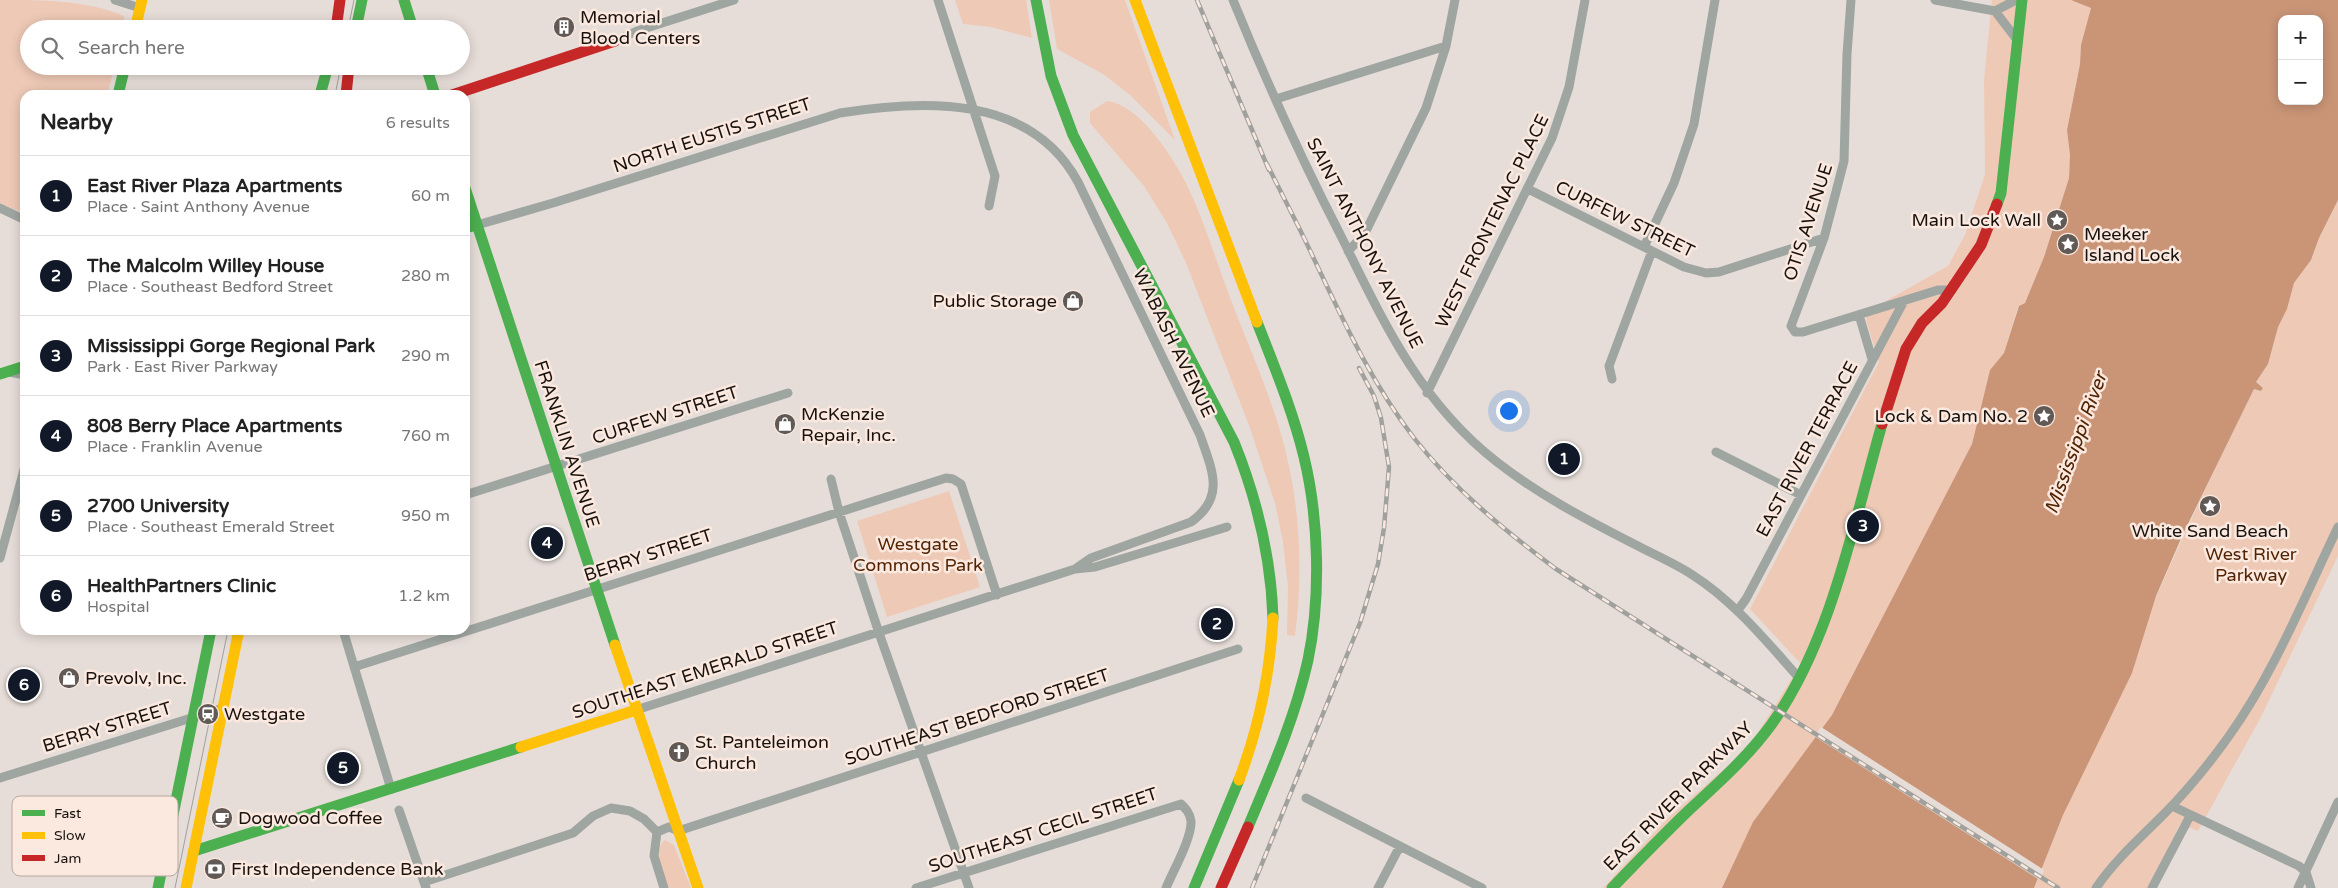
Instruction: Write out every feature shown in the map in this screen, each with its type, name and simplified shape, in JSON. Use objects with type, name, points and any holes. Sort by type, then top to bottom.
[{"type":"main road","points":[[337,20],[340,0]]},
{"type":"main road","points":[[358,20],[362,0]]},
{"type":"main road","points":[[404,0],[410,20]]},
{"type":"main road","points":[[1135,0],[1287,400],[1304,458],[1314,521],[1315,605],[1304,672],[1278,757],[1221,888]]},
{"type":"main road","name":"EAST RIVER PARKWAY","points":[[1612,888],[1667,830],[1745,757],[1771,725],[1800,678],[1827,615],[1895,378],[1904,356],[1922,323],[1952,290],[1981,245],[2002,193],[2022,0]]},
{"type":"main road","points":[[1036,3],[1044,47],[1055,90],[1087,164],[1234,442],[1253,491],[1269,558],[1272,634],[1261,713],[1238,784],[1194,888]]},
{"type":"main road","points":[[137,20],[141,4]]},
{"type":"main road","points":[[467,90],[615,41]]},
{"type":"main road","points":[[119,90],[123,75]]},
{"type":"main road","points":[[321,90],[326,75]]},
{"type":"main road","points":[[347,90],[349,75]]},
{"type":"main road","points":[[429,75],[433,90]]},
{"type":"main road","name":"FRANKLIN AVENUE","points":[[470,202],[636,710],[698,888]]},
{"type":"main road","name":"NORTH EUSTIS STREET","points":[[470,227],[477,225]]},
{"type":"main road","points":[[3,373],[20,368]]},
{"type":"main road","points":[[177,796],[210,635]]},
{"type":"main road","points":[[186,888],[238,635]]},
{"type":"main road","name":"SOUTHEAST EMERALD STREET","points":[[194,851],[636,710]]},
{"type":"street","points":[[115,0],[141,4]]},
{"type":"street","points":[[615,41],[637,31],[734,0]]},
{"type":"street","points":[[938,0],[995,176],[989,206]]},
{"type":"street","name":"SAINT ANTHONY AVENUE","points":[[1233,0],[1312,179],[1394,341],[1427,393],[1458,428],[1516,477],[1552,500],[1691,574],[1738,610],[1800,678]]},
{"type":"street","points":[[1348,251],[1364,235],[1415,133],[1436,81],[1446,46],[1455,0]]},
{"type":"street","name":"WEST FRONTENAC PLACE","points":[[1427,393],[1528,190],[1561,114],[1571,76],[1585,0]]},
{"type":"street","points":[[1612,379],[1609,366],[1648,249],[1692,132],[1715,0]]},
{"type":"street","name":"OTIS AVENUE","points":[[1851,0],[1847,54],[1844,161],[1824,238],[1791,326],[1795,332],[1803,332],[1858,315]]},
{"type":"street","points":[[1935,0],[1995,11],[2016,0]]},
{"type":"street","points":[[1995,11],[2018,41]]},
{"type":"street","points":[[1276,99],[1446,46]]},
{"type":"street","name":"NORTH EUSTIS STREET","points":[[477,225],[553,204],[814,120],[890,106],[974,110]]},
{"type":"street","name":"WABASH AVENUE","points":[[974,110],[1004,118],[1031,130],[1052,147],[1070,168],[1200,435],[1211,467],[1214,488],[1212,500],[1204,513],[1192,522],[1091,558],[1076,569]]},
{"type":"street","name":"CURFEW STREET","points":[[1528,190],[1694,271],[1719,272],[1824,238]]},
{"type":"street","points":[[0,208],[20,218]]},
{"type":"street","points":[[1872,359],[1858,315],[1938,290],[1952,290]]},
{"type":"street","name":"EAST RIVER TERRACE","points":[[1738,610],[1746,599],[1904,301]]},
{"type":"street","points":[[3,373],[20,375]]},
{"type":"street","name":"CURFEW STREET","points":[[470,494],[788,393]]},
{"type":"street","points":[[1716,452],[1801,496]]},
{"type":"street","name":"BERRY STREET","points":[[470,630],[946,478],[953,479],[961,484],[997,595]]},
{"type":"street","points":[[831,479],[839,512],[879,633],[969,888]]},
{"type":"street","points":[[0,558],[20,484]]},
{"type":"street","name":"SOUTHEAST EMERALD STREET","points":[[636,710],[1076,569],[1095,567],[1227,527]]},
{"type":"street","points":[[2096,888],[2134,844],[2172,806],[2229,736],[2252,701],[2338,527]]},
{"type":"street","points":[[344,635],[391,789]]},
{"type":"street","name":"BERRY STREET","points":[[354,667],[453,635]]},
{"type":"street","name":"SOUTHEAST BEDFORD STREET","points":[[658,832],[669,828],[678,831],[1238,649]]},
{"type":"street","name":"BERRY STREET","points":[[0,778],[223,708]]},
{"type":"street","points":[[1306,798],[1482,888]]},
{"type":"street","points":[[2298,888],[2338,802]]},
{"type":"street","name":"SOUTHEAST CECIL STREET","points":[[916,888],[1181,804],[1188,810],[1191,820],[1190,832],[1166,888]]},
{"type":"street","points":[[2172,806],[2299,866],[2306,872],[2311,888]]},
{"type":"street","points":[[399,810],[425,885],[573,833],[593,816],[611,808],[630,811],[658,832],[654,856],[664,888]]},
{"type":"street","points":[[2152,888],[2190,816]]},
{"type":"street","points":[[2326,826],[2338,823]]},
{"type":"street","points":[[1378,888],[1400,846]]},
{"type":"green space","points":[[0,0],[64,2],[95,7],[124,16],[124,20],[20,20],[20,75],[113,75],[108,90],[20,90],[20,212],[0,203]]},
{"type":"green space","points":[[955,0],[1026,0],[1032,38],[991,27],[963,24]]},
{"type":"green space","points":[[1049,0],[1125,0],[1175,140],[1130,95],[1103,74],[1057,49]]},
{"type":"green space","points":[[1992,0],[2071,0],[2091,8],[2081,45],[2080,64],[2067,130],[2070,155],[2069,178],[2044,257],[2025,303],[2018,307],[2004,353],[1990,370],[1972,444],[1840,714],[1731,888],[1603,888],[1666,820],[1733,761],[1757,734],[1801,664],[1750,609],[1879,362],[1866,320],[1868,311],[1948,266],[1965,235],[1985,174],[1984,80]]},
{"type":"green space","points":[[1107,101],[1131,112],[1154,133],[1186,183],[1272,406],[1290,471],[1296,512],[1299,595],[1295,636],[1287,635],[1288,587],[1283,542],[1275,503],[1250,428],[1186,263],[1167,223],[1144,186],[1090,123],[1090,112]]},
{"type":"green space","name":"West River Parkway","points":[[2338,200],[2338,556],[2261,717],[2198,831],[2180,824],[2150,888],[2034,888],[2111,699],[2166,574],[2254,389],[2261,391],[2263,388],[2256,382],[2268,364],[2278,326],[2287,309],[2294,283],[2311,260],[2319,238]]},
{"type":"green space","name":"Westgate Commons Park","points":[[949,491],[980,587],[887,617],[857,521]]},
{"type":"green space","points":[[665,840],[674,845],[691,888],[669,888],[659,856],[661,844]]},
{"type":"water","name":"Mississippi River","points":[[2071,0],[2338,0],[2338,200],[2319,238],[2311,260],[2294,283],[2287,309],[2278,327],[2268,364],[2256,382],[2263,388],[2261,391],[2254,389],[2183,534],[2156,596],[2132,673],[2063,815],[2034,888],[1722,888],[1753,822],[1832,715],[1972,444],[1990,370],[2004,353],[2019,306],[2025,303],[2044,257],[2069,178],[2070,155],[2067,130],[2080,64],[2081,45],[2091,8]]},
{"type":"pier","points":[[1821,727],[2044,870],[2040,880],[1814,736]]},
{"type":"tram line","points":[[350,20],[354,0]]},
{"type":"tram line","points":[[336,90],[339,75]]},
{"type":"tram line","points":[[178,873],[227,635]]},
{"type":"tram line","points":[[175,888],[177,876]]},
{"type":"railway","points":[[1197,0],[1269,170]]},
{"type":"railway","points":[[1267,164],[1347,329],[1384,395],[1429,457],[1480,508],[1556,569],[2058,888]]},
{"type":"railway","points":[[1252,888],[1360,623],[1378,564],[1384,528],[1389,467],[1381,418],[1374,396],[1359,368]]},
{"type":"traffic: fast","points":[[358,20],[362,0]]},
{"type":"traffic: fast","points":[[404,0],[410,20]]},
{"type":"traffic: fast","points":[[1036,0],[1051,76],[1073,135],[1234,442],[1250,485],[1266,550],[1273,618]]},
{"type":"traffic: fast","points":[[1997,204],[2001,193],[2022,0]]},
{"type":"traffic: fast","points":[[119,90],[123,75]]},
{"type":"traffic: fast","points":[[321,90],[326,75]]},
{"type":"traffic: fast","points":[[429,75],[433,90]]},
{"type":"traffic: fast","points":[[470,203],[615,645]]},
{"type":"traffic: fast","points":[[470,227],[477,225]]},
{"type":"traffic: fast","points":[[1248,827],[1282,745],[1303,682],[1312,636],[1316,584],[1313,506],[1304,457],[1289,406],[1257,322]]},
{"type":"traffic: fast","points":[[0,374],[20,368]]},
{"type":"traffic: fast","points":[[1612,888],[1752,749],[1771,725],[1792,692],[1810,657],[1825,619],[1850,540],[1882,424]]},
{"type":"traffic: fast","points":[[177,796],[210,635]]},
{"type":"traffic: fast","points":[[194,851],[521,747]]},
{"type":"traffic: fast","points":[[1194,888],[1239,780]]},
{"type":"traffic: fast","points":[[158,888],[160,876]]},
{"type":"traffic: slow","points":[[137,20],[142,0]]},
{"type":"traffic: slow","points":[[1135,0],[1257,322]]},
{"type":"traffic: slow","points":[[1239,780],[1258,720],[1269,660],[1273,618]]},
{"type":"traffic: slow","points":[[186,888],[238,635]]},
{"type":"traffic: slow","points":[[615,645],[698,888]]},
{"type":"traffic: slow","points":[[521,747],[636,710]]},
{"type":"traffic: jam","points":[[337,20],[340,0]]},
{"type":"traffic: jam","points":[[467,90],[615,41]]},
{"type":"traffic: jam","points":[[347,90],[348,75]]},
{"type":"traffic: jam","points":[[1882,424],[1906,349],[1922,323],[1942,303],[1981,245],[1997,204]]},
{"type":"traffic: jam","points":[[1221,888],[1248,827]]},
{"type":"place","name":"Memorial Blood Centers","points":[[564,27]]},
{"type":"place","name":"Main Lock Wall","points":[[2057,220]]},
{"type":"place","name":"Meeker Island Lock","points":[[2068,244]]},
{"type":"place","name":"Public Storage","points":[[1073,301]]},
{"type":"place","name":"Lock & Dam No. 2","points":[[2044,416]]},
{"type":"place","name":"McKenzie Repair, Inc.","points":[[785,424]]},
{"type":"place","name":"East River Plaza Apartments","points":[[1564,459]]},
{"type":"place","name":"White Sand Beach","points":[[2210,506]]},
{"type":"place","name":"Mississippi Gorge Regional Park","points":[[1863,526]]},
{"type":"place","name":"808 Berry Place Apartments","points":[[547,543]]},
{"type":"place","name":"The Malcolm Willey House","points":[[1217,624]]},
{"type":"place","name":"Prevolv, Inc.","points":[[69,678]]},
{"type":"place","name":"HealthPartners Clinic","points":[[24,685]]},
{"type":"place","name":"Westgate","points":[[208,714]]},
{"type":"place","name":"St. Panteleimon Church","points":[[679,752]]},
{"type":"place","name":"2700 University","points":[[343,768]]},
{"type":"place","name":"Dogwood Coffee","points":[[222,818]]},
{"type":"place","name":"First Independence Bank","points":[[215,869]]}]
